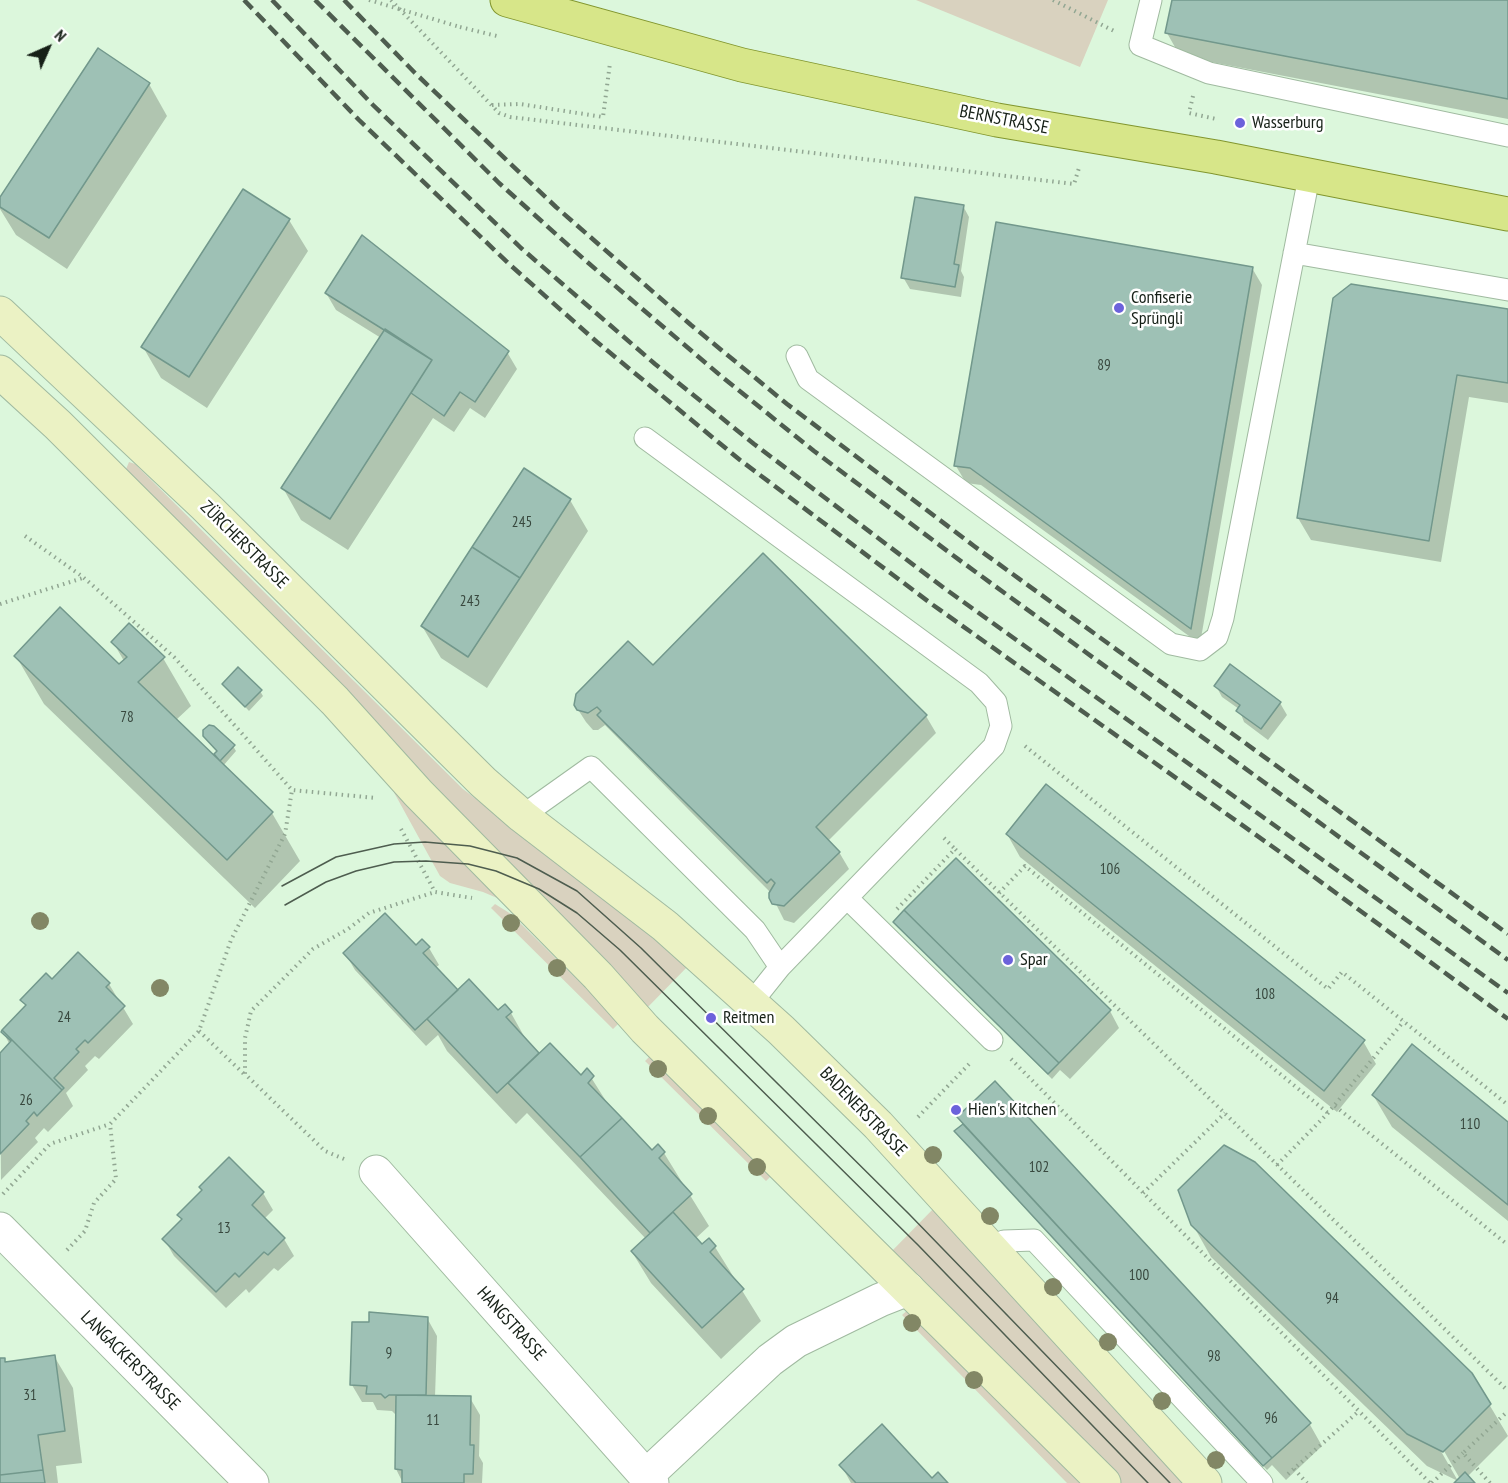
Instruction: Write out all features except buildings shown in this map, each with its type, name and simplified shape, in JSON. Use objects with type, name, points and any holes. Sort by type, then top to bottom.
[{"type":"main road","name":"BERNSTRASSE","points":[[507,0],[754,68],[997,120],[1216,157],[1309,177],[1508,214]]},
{"type":"main road","name":"ZÜRCHERSTRASSE","points":[[0,313],[206,506],[483,782]]},
{"type":"main road","points":[[0,372],[58,425],[335,701],[400,794],[598,976],[645,1029],[1104,1483]]},
{"type":"main road","name":"BADENERSTRASSE","points":[[483,782],[522,816],[665,926],[752,1002],[878,1125],[1204,1483]]},
{"type":"street","name":"HANGSTRASSE","points":[[376,1172],[649,1480],[770,1360],[796,1341],[880,1300],[908,1289]]},
{"type":"street","name":"LANGACKERSTRASSE","points":[[3,1237],[45,1275],[252,1483]]},
{"type":"lane","points":[[1151,0],[1140,45],[1209,73],[1508,136]]},
{"type":"lane","points":[[797,356],[808,379],[817,386],[1171,644],[1200,650],[1217,637],[1223,618],[1309,177]]},
{"type":"lane","points":[[1294,253],[1508,290]]},
{"type":"lane","points":[[645,438],[979,683],[996,702],[1001,726],[994,746],[780,967],[752,1002]]},
{"type":"lane","points":[[522,816],[591,768],[755,930],[780,967]]},
{"type":"lane","points":[[847,898],[992,1040]]},
{"type":"lane","points":[[990,1246],[1004,1241],[1034,1240],[1272,1481]]},
{"type":"path","points":[[369,0],[460,27]]},
{"type":"path","points":[[391,0],[492,105],[510,117],[1074,184],[1080,166]]},
{"type":"path","points":[[1053,0],[1140,45]]},
{"type":"path","points":[[492,105],[520,104],[603,117],[610,62]]},
{"type":"path","points":[[25,536],[83,577],[174,657],[292,790],[400,794]]},
{"type":"path","points":[[0,604],[83,577]]},
{"type":"path","points":[[1001,726],[1328,989],[1342,972],[1508,1105]]},
{"type":"path","points":[[0,1197],[50,1144],[110,1124],[200,1031],[231,940],[285,834],[292,790]]},
{"type":"path","points":[[399,824],[435,892]]},
{"type":"path","points":[[945,839],[1508,1391]]},
{"type":"path","points":[[878,929],[955,849]]},
{"type":"path","points":[[999,893],[1025,866],[1328,1113]]},
{"type":"path","points":[[245,1074],[245,1038],[251,1011],[313,949],[348,929],[369,913],[435,892],[466,898]]},
{"type":"path","points":[[1277,1165],[1335,1106],[1404,1021]]},
{"type":"path","points":[[200,1031],[325,1151],[376,1172]]},
{"type":"path","points":[[918,1117],[992,1040],[1431,1483],[1508,1411]]},
{"type":"path","points":[[1335,1106],[1508,1245]]},
{"type":"path","points":[[1143,1193],[1224,1113]]},
{"type":"path","points":[[45,1275],[85,1231],[94,1203],[116,1179],[110,1124]]},
{"type":"path","points":[[1272,1481],[1294,1469],[1359,1411]]},
{"type":"path","points":[[1462,1453],[1490,1483]]},
{"type":"path","points":[[1294,1469],[1307,1483]]},
{"type":"shaded area","points":[[916,0],[1108,0],[1080,67]]},
{"type":"shaded area","points":[[129,462],[135,464],[463,789],[691,963],[645,1010],[124,474]]},
{"type":"shaded area","points":[[380,767],[509,903],[483,892],[450,883],[440,876]]},
{"type":"shaded area","points":[[495,904],[511,914],[620,1022],[613,1029],[491,908]]},
{"type":"shaded area","points":[[652,1054],[773,1174],[766,1181],[645,1061]]},
{"type":"shaded area","points":[[936,1206],[1188,1483],[1121,1483],[890,1253]]},
{"type":"shaded area","points":[[910,1308],[1085,1483],[1067,1483],[902,1315]]},
{"type":"tram line","points":[[282,886],[336,857],[394,844],[425,842],[470,846],[517,858],[577,891],[641,948],[909,1214],[1170,1483]]},
{"type":"tram line","points":[[285,905],[326,882],[356,871],[394,862],[426,861],[468,864],[496,871],[539,889],[577,913],[620,950],[918,1245],[1148,1483]]},
{"type":"railway","points":[[244,0],[359,120],[508,263],[597,342],[740,460],[933,605],[1280,852],[1508,1019]]},
{"type":"railway","points":[[272,0],[373,105],[521,248],[655,364],[754,444],[944,588],[1508,993]]},
{"type":"railway","points":[[315,0],[499,183],[721,376],[814,451],[962,562],[1508,960]]},
{"type":"railway","points":[[344,0],[415,73],[556,207],[691,325],[787,404],[974,546],[1508,934]]},
{"type":"place","name":"Wasserburg","points":[[1240,123]]},
{"type":"place","name":"Confiserie Sprüngli","points":[[1119,308]]},
{"type":"place","name":"Spar","points":[[1008,960]]},
{"type":"place","name":"Reitmen","points":[[711,1018]]},
{"type":"place","name":"Hien's Kitchen","points":[[956,1110]]}]
